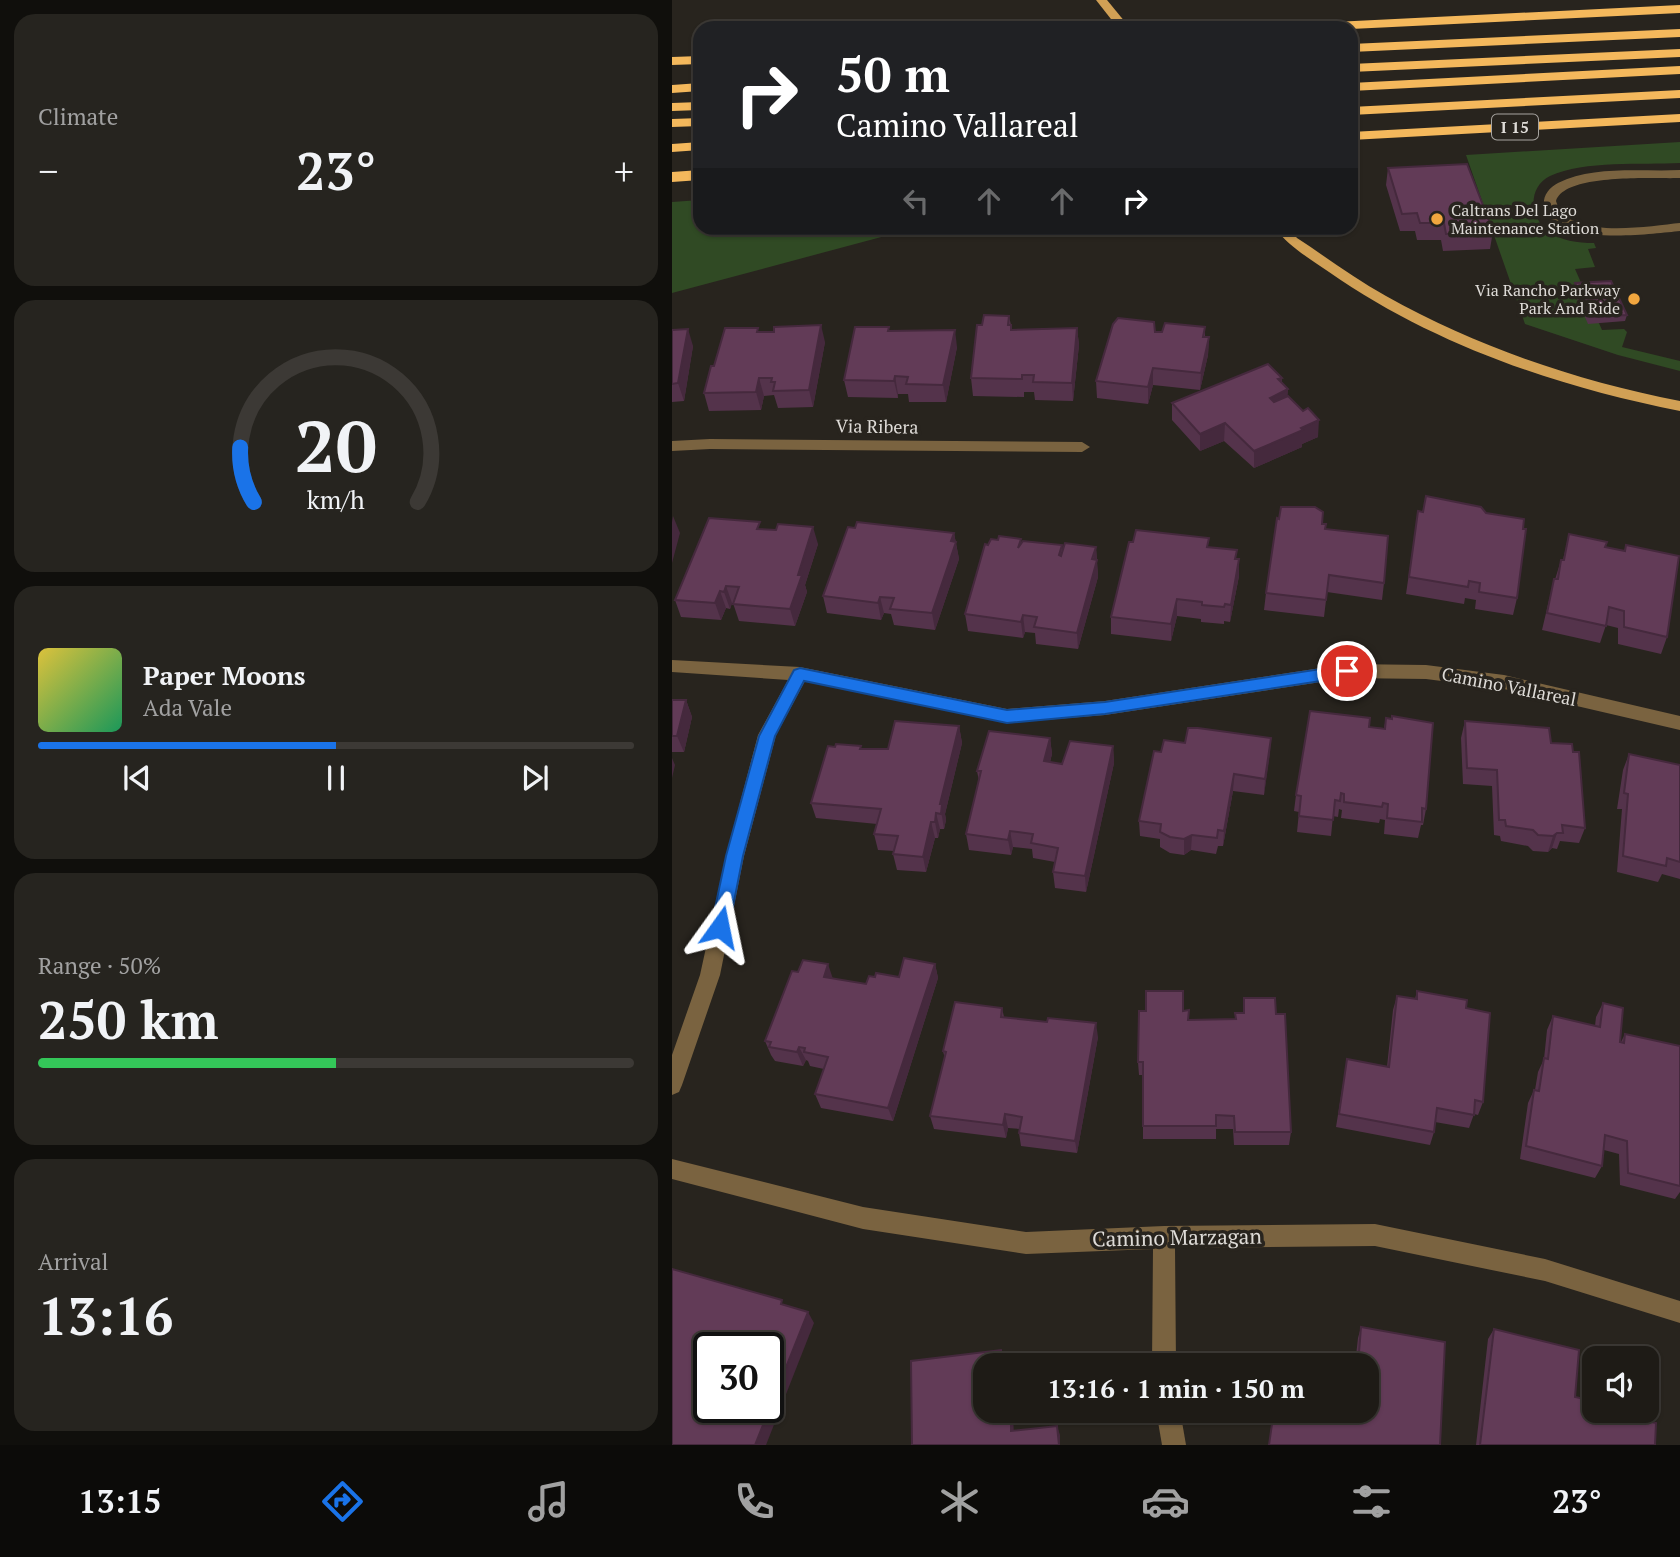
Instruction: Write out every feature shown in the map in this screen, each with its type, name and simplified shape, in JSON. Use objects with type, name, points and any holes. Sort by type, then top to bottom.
[{"type":"highway","points":[[1358,25],[1680,9]]},
{"type":"highway","points":[[1358,48],[1680,33]]},
{"type":"highway","points":[[1358,68],[1680,53]]},
{"type":"highway","points":[[672,61],[693,60]]},
{"type":"highway","points":[[1358,87],[1680,70]]},
{"type":"highway","points":[[672,89],[693,88]]},
{"type":"highway","points":[[1358,111],[1680,94]]},
{"type":"highway","points":[[672,107],[693,106]]},
{"type":"highway","name":"I 15","points":[[1358,136],[1680,118]]},
{"type":"highway","points":[[672,123],[693,122]]},
{"type":"highway","points":[[672,148],[693,146]]},
{"type":"highway","points":[[672,177],[693,176]]},
{"type":"main road","points":[[1101,0],[1118,21]]},
{"type":"main road","points":[[1287,235],[1292,241],[1381,299],[1454,335],[1565,378],[1680,406]]},
{"type":"street","points":[[1680,174],[1571,182],[1553,192],[1550,200],[1551,208],[1557,216],[1579,229],[1593,232],[1680,228]]},
{"type":"street","name":"Via Ribera","points":[[672,446],[1082,447]]},
{"type":"street","name":"Camino Vallareal","points":[[672,666],[800,674],[1007,716],[1105,708],[1347,671],[1426,672],[1504,682],[1680,723]]},
{"type":"street","points":[[672,1085],[710,975],[735,856],[767,736],[800,674]]},
{"type":"street","name":"Camino Marzagan","points":[[672,1169],[863,1218],[1026,1243],[1164,1237],[1375,1235],[1545,1270],[1680,1311]]},
{"type":"street","points":[[1164,1237],[1164,1353]]},
{"type":"street","points":[[1170,1423],[1174,1445]]},
{"type":"green space","points":[[1680,142],[1680,163],[1596,165],[1550,176],[1538,187],[1534,210],[1541,224],[1552,234],[1569,241],[1594,243],[1596,248],[1588,249],[1595,267],[1575,269],[1602,330],[1624,329],[1627,332],[1622,347],[1680,361],[1680,371],[1618,355],[1525,324],[1466,155]]},
{"type":"green space","points":[[693,200],[693,235],[889,235],[672,293],[672,202]]},
{"type":"building","name":"Caltrans Del Lago Maintenance Station","points":[[1467,164],[1493,231],[1446,234],[1444,223],[1420,223],[1417,213],[1402,214],[1388,168]]},
{"type":"building","points":[[1611,281],[1627,315],[1590,317],[1575,283]]},
{"type":"building","points":[[984,315],[1009,316],[1008,325],[1011,325],[1011,330],[1077,328],[1072,383],[1033,382],[1034,375],[1022,375],[1022,379],[971,378],[977,325],[982,325]]},
{"type":"building","points":[[1118,318],[1154,322],[1155,332],[1162,332],[1165,323],[1205,327],[1203,337],[1209,337],[1201,373],[1153,368],[1148,387],[1096,381],[1113,324]]},
{"type":"building","points":[[821,325],[809,390],[773,391],[775,382],[771,382],[772,378],[759,378],[756,392],[704,393],[725,328],[758,328],[757,332],[774,332],[774,327]]},
{"type":"building","points":[[855,327],[889,327],[888,331],[955,330],[943,385],[906,384],[908,377],[895,376],[894,381],[844,380]]},
{"type":"building","points":[[688,329],[678,383],[672,384],[672,330]]},
{"type":"building","points":[[1268,364],[1282,378],[1278,379],[1288,389],[1270,398],[1274,402],[1288,396],[1303,411],[1308,408],[1319,420],[1301,428],[1303,430],[1254,451],[1225,423],[1200,434],[1172,403]]},
{"type":"building","points":[[1426,496],[1481,507],[1486,513],[1524,519],[1523,529],[1526,529],[1517,598],[1479,592],[1480,583],[1469,581],[1468,587],[1409,577],[1418,511],[1423,512]]},
{"type":"building","points":[[1281,507],[1315,507],[1323,512],[1322,524],[1326,524],[1325,529],[1388,536],[1384,583],[1329,575],[1326,600],[1266,593]]},
{"type":"building","points":[[709,518],[760,522],[757,529],[776,530],[778,524],[813,527],[798,575],[802,575],[790,609],[733,604],[739,587],[726,586],[724,592],[720,591],[715,603],[675,600]]},
{"type":"building","points":[[857,522],[954,533],[951,541],[956,542],[932,613],[890,609],[894,598],[880,597],[878,603],[823,596],[848,527],[855,528]]},
{"type":"building","points":[[1136,530],[1209,538],[1207,547],[1237,550],[1235,559],[1239,559],[1231,605],[1202,605],[1202,602],[1177,599],[1171,624],[1111,617],[1129,542],[1133,542]]},
{"type":"building","points":[[1569,534],[1607,542],[1605,547],[1625,551],[1626,545],[1679,556],[1667,637],[1624,627],[1624,611],[1609,607],[1606,626],[1547,613],[1554,579],[1558,579]]},
{"type":"building","points":[[999,536],[1021,539],[1018,548],[1023,541],[1062,545],[1061,556],[1065,543],[1096,547],[1092,559],[1097,560],[1077,633],[1034,627],[1037,617],[1023,615],[1021,622],[965,614],[985,544],[988,545],[991,539],[998,540]]},
{"type":"building","points":[[672,700],[686,700],[677,736],[672,736]]},
{"type":"building","points":[[1310,711],[1370,718],[1369,727],[1385,729],[1386,718],[1392,719],[1392,716],[1433,723],[1426,809],[1422,808],[1422,822],[1387,818],[1388,804],[1383,803],[1382,807],[1344,802],[1344,794],[1341,793],[1340,801],[1335,800],[1333,820],[1299,816],[1301,796],[1296,795]]},
{"type":"building","points":[[895,721],[959,726],[940,804],[941,814],[936,813],[935,822],[931,822],[923,857],[893,854],[898,836],[874,834],[881,809],[811,803],[828,746],[835,747],[836,744],[861,746],[860,749],[888,749]]},
{"type":"building","points":[[1465,721],[1549,728],[1551,743],[1572,744],[1573,752],[1579,752],[1585,828],[1562,825],[1563,833],[1553,836],[1538,835],[1533,830],[1506,826],[1505,820],[1499,820],[1497,770],[1467,768]]},
{"type":"building","points":[[1188,728],[1271,738],[1265,779],[1234,774],[1224,831],[1218,830],[1217,838],[1192,835],[1184,839],[1170,837],[1160,832],[1161,824],[1139,821],[1154,751],[1161,752],[1164,740],[1185,743]]},
{"type":"building","points":[[989,731],[1050,738],[1044,761],[1062,764],[1070,741],[1113,746],[1085,876],[1053,872],[1058,848],[1031,843],[1033,834],[1010,831],[1008,840],[966,834],[981,771],[977,771]]},
{"type":"building","points":[[1629,754],[1680,765],[1680,862],[1667,858],[1666,866],[1623,856],[1628,794],[1624,793]]},
{"type":"building","points":[[904,958],[935,964],[888,1108],[815,1094],[828,1057],[804,1052],[805,1048],[799,1047],[797,1052],[769,1047],[771,1042],[765,1041],[792,971],[798,972],[803,960],[828,964],[824,977],[866,984],[869,976],[875,977],[876,973],[899,977]]},
{"type":"building","points":[[1146,991],[1183,991],[1183,1011],[1189,1010],[1188,1020],[1236,1019],[1235,1013],[1244,1013],[1244,998],[1275,998],[1276,1014],[1285,1014],[1291,1132],[1235,1132],[1234,1116],[1216,1115],[1216,1126],[1143,1126],[1143,1062],[1138,1062],[1139,1011],[1146,1011]]},
{"type":"building","points":[[1417,991],[1467,1000],[1466,1008],[1490,1013],[1483,1102],[1475,1100],[1474,1115],[1437,1108],[1434,1132],[1339,1114],[1347,1059],[1389,1067],[1397,996],[1417,999]]},
{"type":"building","points":[[955,1002],[1002,1008],[1001,1017],[1096,1023],[1075,1141],[1019,1133],[1022,1117],[1005,1114],[1003,1125],[930,1116]]},
{"type":"building","points":[[1603,1003],[1623,1008],[1620,1042],[1624,1043],[1625,1034],[1680,1046],[1680,1186],[1628,1173],[1627,1141],[1605,1135],[1602,1166],[1526,1146],[1534,1090],[1539,1091],[1544,1058],[1548,1059],[1553,1016],[1600,1027]]},
{"type":"building","points":[[672,1269],[782,1300],[781,1304],[808,1312],[784,1372],[784,1332],[693,1332],[693,1423],[764,1423],[755,1445],[672,1445]]},
{"type":"building","points":[[1361,1327],[1445,1342],[1440,1445],[1269,1445],[1272,1423],[1379,1423],[1379,1353],[1359,1353]]},
{"type":"building","points":[[1494,1329],[1579,1350],[1575,1397],[1582,1398],[1582,1423],[1656,1423],[1655,1445],[1480,1445]]},
{"type":"building","points":[[1001,1350],[1001,1353],[976,1353]]},
{"type":"building","points":[[973,1353],[973,1423],[1011,1423],[1011,1431],[1057,1426],[1059,1445],[912,1445],[911,1361]]},
{"type":"place","name":"Caltrans Del Lago Maintenance Station","points":[[1437,219]]},
{"type":"place","name":"Via Rancho Parkway Park And Ride","points":[[1634,299]]},
{"type":"route","points":[[720,927],[735,856],[767,736],[800,674],[1007,716],[1105,708],[1347,671]]}]
